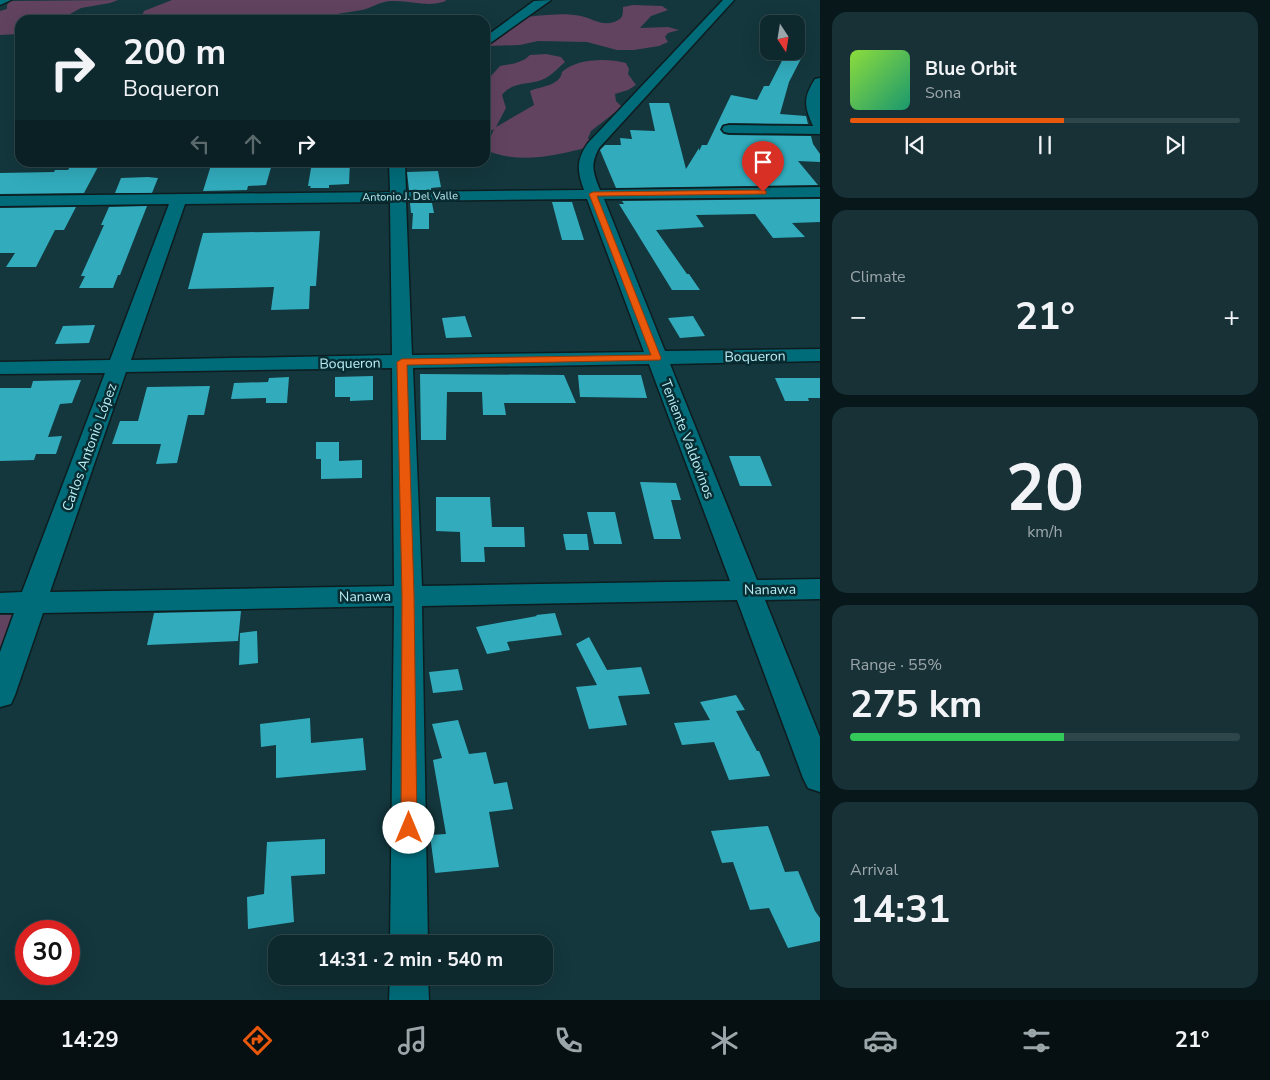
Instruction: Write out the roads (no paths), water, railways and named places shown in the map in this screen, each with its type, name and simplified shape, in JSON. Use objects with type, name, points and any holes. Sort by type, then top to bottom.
[{"type":"street","points":[[0,2],[6,0]]},
{"type":"street","points":[[490,38],[538,3],[546,0]]},
{"type":"street","name":"Teniente Valdovinos","points":[[729,0],[593,146],[586,158],[585,172],[820,778]]},
{"type":"street","points":[[820,82],[811,94],[811,102],[820,125]]},
{"type":"street","points":[[729,129],[820,130]]},
{"type":"street","points":[[397,167],[408,596],[409,935]]},
{"type":"street","name":"Antonio J. Del Valle","points":[[0,201],[820,192]]},
{"type":"street","name":"Carlos Antonio López","points":[[0,695],[179,199]]},
{"type":"street","name":"Boqueron","points":[[0,368],[820,355]]},
{"type":"street","name":"Nanawa","points":[[0,602],[820,588]]},
{"type":"street","points":[[409,985],[409,1000]]}]
